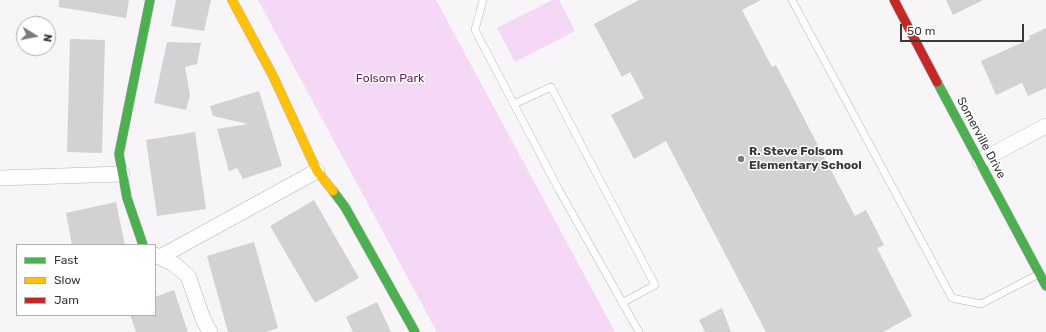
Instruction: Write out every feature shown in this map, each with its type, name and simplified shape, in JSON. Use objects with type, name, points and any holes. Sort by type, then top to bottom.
[{"type":"street","points":[[143,244],[127,198],[118,154],[150,0]]},
{"type":"street","points":[[232,0],[273,76],[317,171],[345,207],[416,332]]},
{"type":"street","name":"Somerville Drive","points":[[894,0],[1046,286]]},
{"type":"street","points":[[980,161],[1046,126]]},
{"type":"street","points":[[157,256],[317,171]]},
{"type":"street","points":[[0,180],[122,174]]},
{"type":"street","points":[[157,256],[174,264],[188,276],[203,319],[210,332]]},
{"type":"lane","points":[[483,0],[475,30],[559,190],[639,332]]},
{"type":"lane","points":[[792,0],[952,298],[981,304],[1039,274]]},
{"type":"lane","points":[[514,104],[551,87],[655,285],[622,302]]},
{"type":"green space","name":"Folsom Park","points":[[258,0],[436,0],[615,332],[437,332]]},
{"type":"green space","points":[[552,0],[559,0],[575,31],[515,62],[497,28]]},
{"type":"building","points":[[59,0],[129,0],[126,18],[59,7]]},
{"type":"building","points":[[176,0],[211,0],[204,31],[171,26]]},
{"type":"building","points":[[639,0],[761,0],[742,10],[772,67],[776,65],[855,216],[866,210],[884,245],[877,248],[912,316],[883,332],[766,332],[666,141],[634,159],[611,115],[644,98],[630,72],[622,77],[594,24]]},
{"type":"building","points":[[946,0],[983,0],[953,15]]},
{"type":"building","points":[[1046,28],[1046,88],[1028,96],[1022,83],[996,95],[981,61],[1030,39],[1029,36]]},
{"type":"building","points":[[70,39],[105,40],[102,153],[67,152]]},
{"type":"building","points":[[167,42],[201,43],[197,64],[185,67],[190,95],[186,110],[154,103]]},
{"type":"building","points":[[259,91],[282,166],[243,179],[237,168],[229,171],[217,129],[248,124],[213,116],[210,106]]},
{"type":"building","points":[[195,132],[206,209],[157,216],[146,140]]},
{"type":"building","points":[[314,200],[359,278],[315,303],[270,226]]},
{"type":"building","points":[[116,202],[125,244],[72,244],[66,213]]},
{"type":"building","points":[[254,242],[278,328],[266,332],[228,332],[207,256]]},
{"type":"building","points":[[174,290],[188,332],[136,332],[130,316],[156,316],[156,297]]},
{"type":"building","points":[[377,302],[391,332],[353,332],[346,317]]},
{"type":"building","points":[[722,308],[731,332],[705,332],[699,320]]},
{"type":"traffic: fast","points":[[143,244],[127,198],[119,154],[150,0]]},
{"type":"traffic: fast","points":[[937,82],[1046,286]]},
{"type":"traffic: fast","points":[[333,191],[345,207],[415,332]]},
{"type":"traffic: slow","points":[[232,0],[273,76],[317,171],[333,191]]},
{"type":"traffic: jam","points":[[894,0],[937,82]]},
{"type":"place","name":"R. Steve Folsom Elementary School","points":[[741,159]]}]
